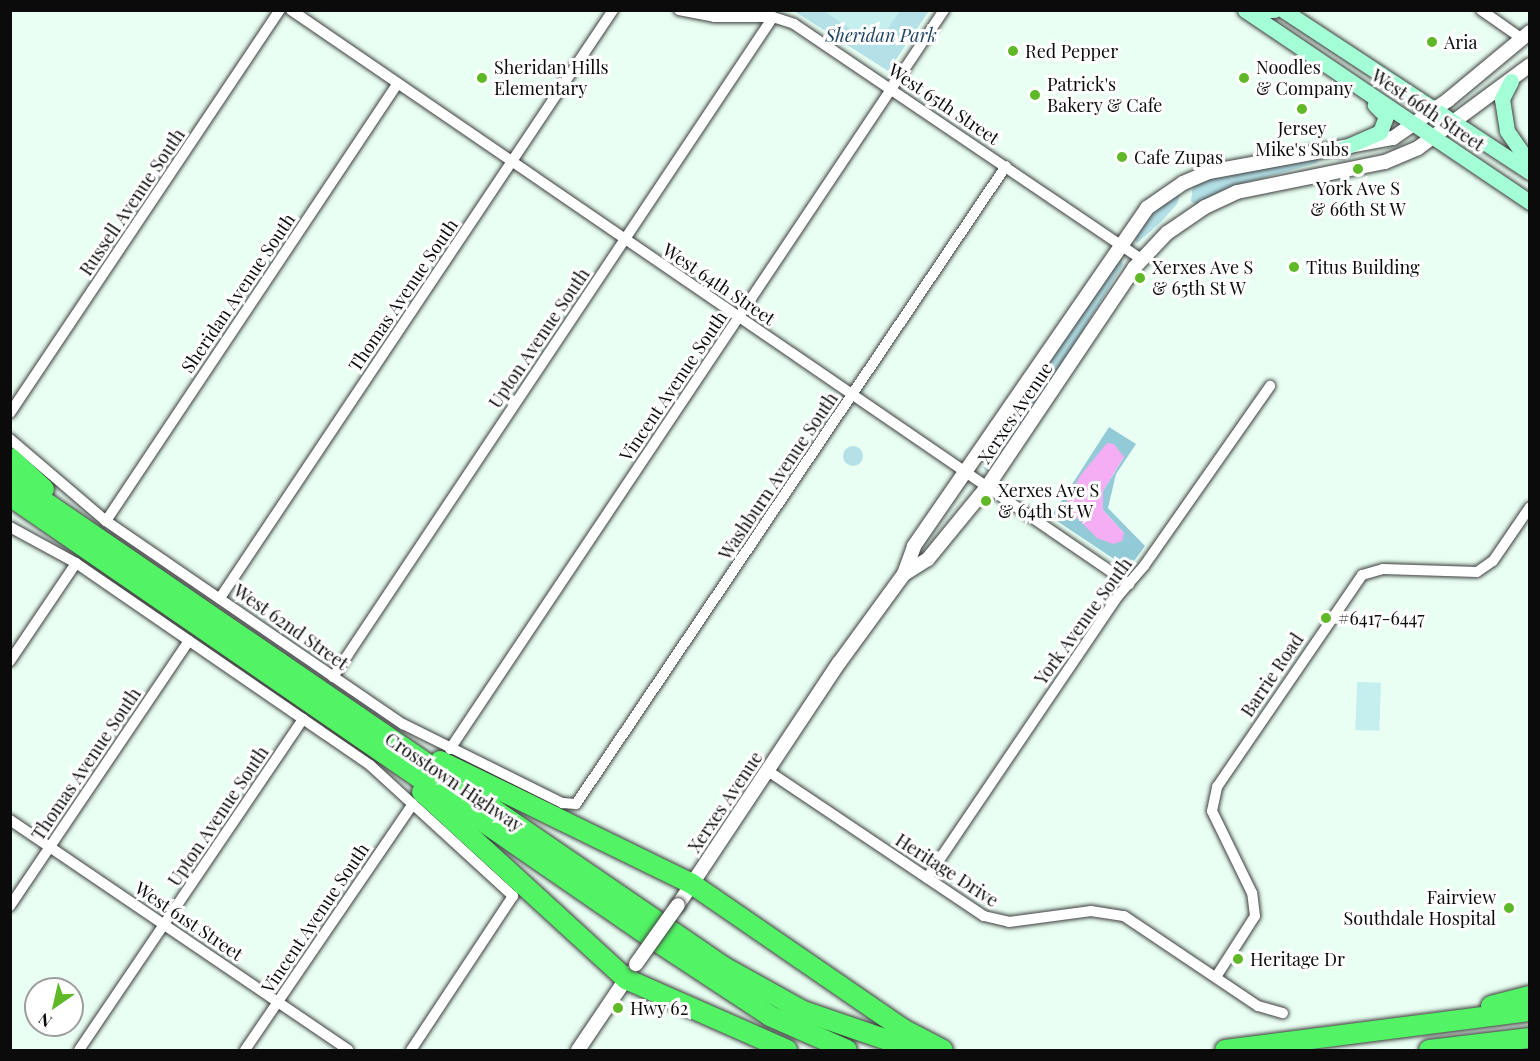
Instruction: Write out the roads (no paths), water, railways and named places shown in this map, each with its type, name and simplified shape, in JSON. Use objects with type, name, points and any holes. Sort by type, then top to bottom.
[{"type":"highway","points":[[10,458],[117,560]]},
{"type":"highway","name":"Crosstown Highway","points":[[10,478],[117,560],[350,720],[770,1016],[847,1050]]},
{"type":"highway","name":"Crosstown Highway","points":[[10,496],[117,560]]},
{"type":"highway","points":[[10,512],[117,560]]},
{"type":"highway","points":[[350,720],[692,884],[903,1029],[943,1050]]},
{"type":"highway","points":[[350,720],[631,972],[787,1050]]},
{"type":"highway","name":"Crosstown Highway","points":[[350,720],[764,991],[852,1031],[916,1050]]},
{"type":"highway","points":[[1437,1023],[1530,996]]},
{"type":"highway","points":[[1225,1050],[1530,1011]]},
{"type":"highway","points":[[1429,1050],[1530,1038]]},
{"type":"highway","points":[[1475,1045],[1530,1049]]},
{"type":"main road","name":"West 66th Street","points":[[1245,10],[1530,202]]},
{"type":"main road","points":[[1264,10],[1274,10]]},
{"type":"main road","name":"West 66th Street","points":[[1283,10],[1530,171]]},
{"type":"main road","points":[[1331,69],[1386,116],[1383,128],[1375,137],[1334,150]]},
{"type":"main road","points":[[1511,81],[1503,99],[1507,131],[1530,164]]},
{"type":"street","name":"Russell Avenue South","points":[[10,413],[280,10]]},
{"type":"street","name":"West 64th Street","points":[[291,10],[1129,584]]},
{"type":"street","name":"Thomas Avenue South","points":[[220,598],[613,10]]},
{"type":"street","name":"West 65th Street","points":[[679,10],[714,17],[773,17],[813,34],[1141,259]]},
{"type":"street","name":"Vincent Avenue South","points":[[450,749],[944,10]]},
{"type":"street","points":[[1119,244],[1147,208],[1183,183],[1209,172],[1393,138],[1414,126],[1525,35],[1480,10]]},
{"type":"street","name":"Upton Avenue South","points":[[333,677],[773,17]]},
{"type":"street","points":[[1141,259],[1167,233],[1205,207],[1237,192],[1281,180],[1385,162],[1434,139],[1530,65]]},
{"type":"street","name":"Sheridan Avenue South","points":[[106,521],[398,83]]},
{"type":"street","name":"Washburn Avenue South","points":[[576,804],[1006,166]]},
{"type":"street","name":"Xerxes Avenue","points":[[578,1050],[904,574],[914,546],[1119,244]]},
{"type":"street","name":"Xerxes Avenue","points":[[904,574],[928,559],[987,487],[1141,259]]},
{"type":"street","name":"York Avenue South","points":[[927,878],[1129,584],[1270,386]]},
{"type":"street","name":"West 62nd Street","points":[[10,439],[106,521],[403,724],[562,803],[576,804]]},
{"type":"street","name":"Barrie Road","points":[[1216,977],[1255,916],[1252,893],[1212,811],[1217,787],[1362,574],[1383,569],[1478,572],[1493,561],[1527,515]]},
{"type":"street","points":[[10,527],[76,563],[370,765],[513,896],[411,1050]]},
{"type":"street","points":[[10,661],[76,563]]},
{"type":"street","name":"Thomas Avenue South","points":[[10,906],[189,641]]},
{"type":"street","name":"Upton Avenue South","points":[[80,1050],[303,719]]},
{"type":"street","name":"Heritage Drive","points":[[768,771],[927,878],[996,920],[1022,921],[1091,911],[1124,916],[1258,1006],[1282,1013]]},
{"type":"street","name":"Vincent Avenue South","points":[[245,1050],[413,804]]},
{"type":"street","name":"West 61st Street","points":[[10,820],[348,1050]]},
{"type":"place","name":"Aria","points":[[1432,42]]},
{"type":"place","name":"Red Pepper","points":[[1013,51]]},
{"type":"place","name":"Sheridan Hills Elementary","points":[[482,78]]},
{"type":"place","name":"Noodles & Company","points":[[1244,78]]},
{"type":"place","name":"Patrick's Bakery & Cafe","points":[[1035,95]]},
{"type":"place","name":"Jersey Mike's Subs","points":[[1302,109]]},
{"type":"place","name":"Cafe Zupas","points":[[1122,157]]},
{"type":"place","name":"York Ave S & 66th St W","points":[[1358,169]]},
{"type":"place","name":"Titus Building","points":[[1294,267]]},
{"type":"place","name":"Xerxes Ave S & 65th St W","points":[[1140,278]]},
{"type":"place","name":"Xerxes Ave S & 64th St W","points":[[986,501]]},
{"type":"place","name":"#6417-6447","points":[[1326,618]]},
{"type":"place","name":"Fairview Southdale Hospital","points":[[1509,908]]},
{"type":"place","name":"Heritage Dr","points":[[1238,959]]},
{"type":"place","name":"Hwy 62","points":[[618,1008]]},
{"type":"park label","name":"Sheridan Park","points":[[881,35]]}]
